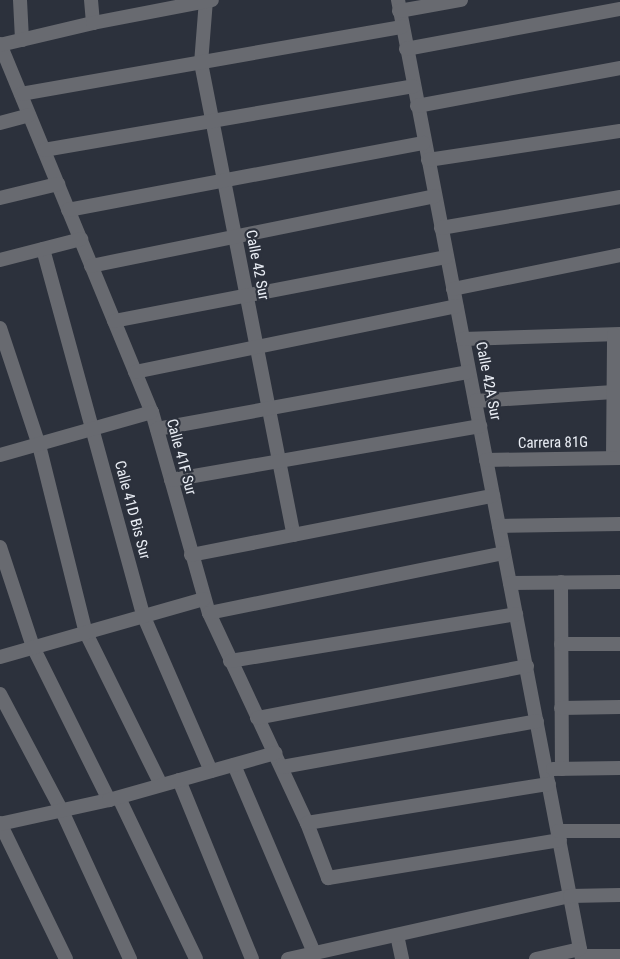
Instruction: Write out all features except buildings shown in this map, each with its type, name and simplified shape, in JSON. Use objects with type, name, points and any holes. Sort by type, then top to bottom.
[{"type":"street","points":[[20,0],[22,40]]},
{"type":"street","points":[[91,0],[93,23]]},
{"type":"street","points":[[143,0],[144,15]]},
{"type":"street","points":[[0,45],[93,23],[144,15],[208,0]]},
{"type":"street","name":"Calle 42 Sur","points":[[208,0],[201,63],[294,535]]},
{"type":"street","points":[[398,6],[461,0]]},
{"type":"street","name":"Calle 42A Sur","points":[[398,6],[581,954]]},
{"type":"street","points":[[406,49],[620,9]]},
{"type":"street","points":[[21,94],[402,27]]},
{"type":"street","name":"Calle 41F Sur","points":[[0,45],[152,412],[207,606],[230,661],[307,823],[328,878],[559,836]]},
{"type":"street","points":[[417,106],[620,68]]},
{"type":"street","points":[[44,150],[413,86]]},
{"type":"street","points":[[0,123],[29,115]]},
{"type":"street","points":[[428,160],[620,131]]},
{"type":"street","points":[[68,210],[424,143]]},
{"type":"street","points":[[0,198],[58,184]]},
{"type":"street","points":[[92,266],[435,196]]},
{"type":"street","points":[[441,228],[620,198]]},
{"type":"street","points":[[0,260],[81,239]]},
{"type":"street","name":"Calle 41D Bis Sur","points":[[44,249],[144,616],[211,771]]},
{"type":"street","points":[[453,289],[620,255]]},
{"type":"street","points":[[114,321],[447,257]]},
{"type":"street","points":[[135,372],[456,306]]},
{"type":"street","points":[[0,328],[39,445],[86,633],[161,785]]},
{"type":"street","points":[[463,339],[617,334],[614,392],[616,458]]},
{"type":"street","points":[[157,429],[469,372]]},
{"type":"street","points":[[475,401],[614,392]]},
{"type":"street","points":[[0,455],[152,412]]},
{"type":"street","points":[[171,480],[480,426]]},
{"type":"street","name":"Carrera 81G","points":[[486,460],[616,458]]},
{"type":"street","points":[[191,555],[493,496]]},
{"type":"street","points":[[499,526],[620,524]]},
{"type":"street","points":[[0,547],[33,647],[196,959]]},
{"type":"street","points":[[0,657],[144,616],[504,553]]},
{"type":"street","points":[[561,582],[562,768]]},
{"type":"street","points":[[510,583],[620,582]]},
{"type":"street","points":[[230,661],[516,614]]},
{"type":"street","points":[[561,645],[620,644]]},
{"type":"street","points":[[257,718],[527,666]]},
{"type":"street","points":[[0,694],[62,811],[130,959]]},
{"type":"street","points":[[561,708],[620,707]]},
{"type":"street","points":[[282,767],[537,721]]},
{"type":"street","points":[[66,959],[0,824],[114,799],[275,753]]},
{"type":"street","points":[[234,765],[314,953]]},
{"type":"street","points":[[546,769],[620,768]]},
{"type":"street","points":[[179,780],[252,959]]},
{"type":"street","points":[[307,823],[549,784]]},
{"type":"street","points":[[559,836],[620,831]]},
{"type":"street","points":[[288,959],[570,896],[620,895]]},
{"type":"street","points":[[397,935],[402,959]]},
{"type":"street","points":[[536,959],[581,954],[620,956]]}]
